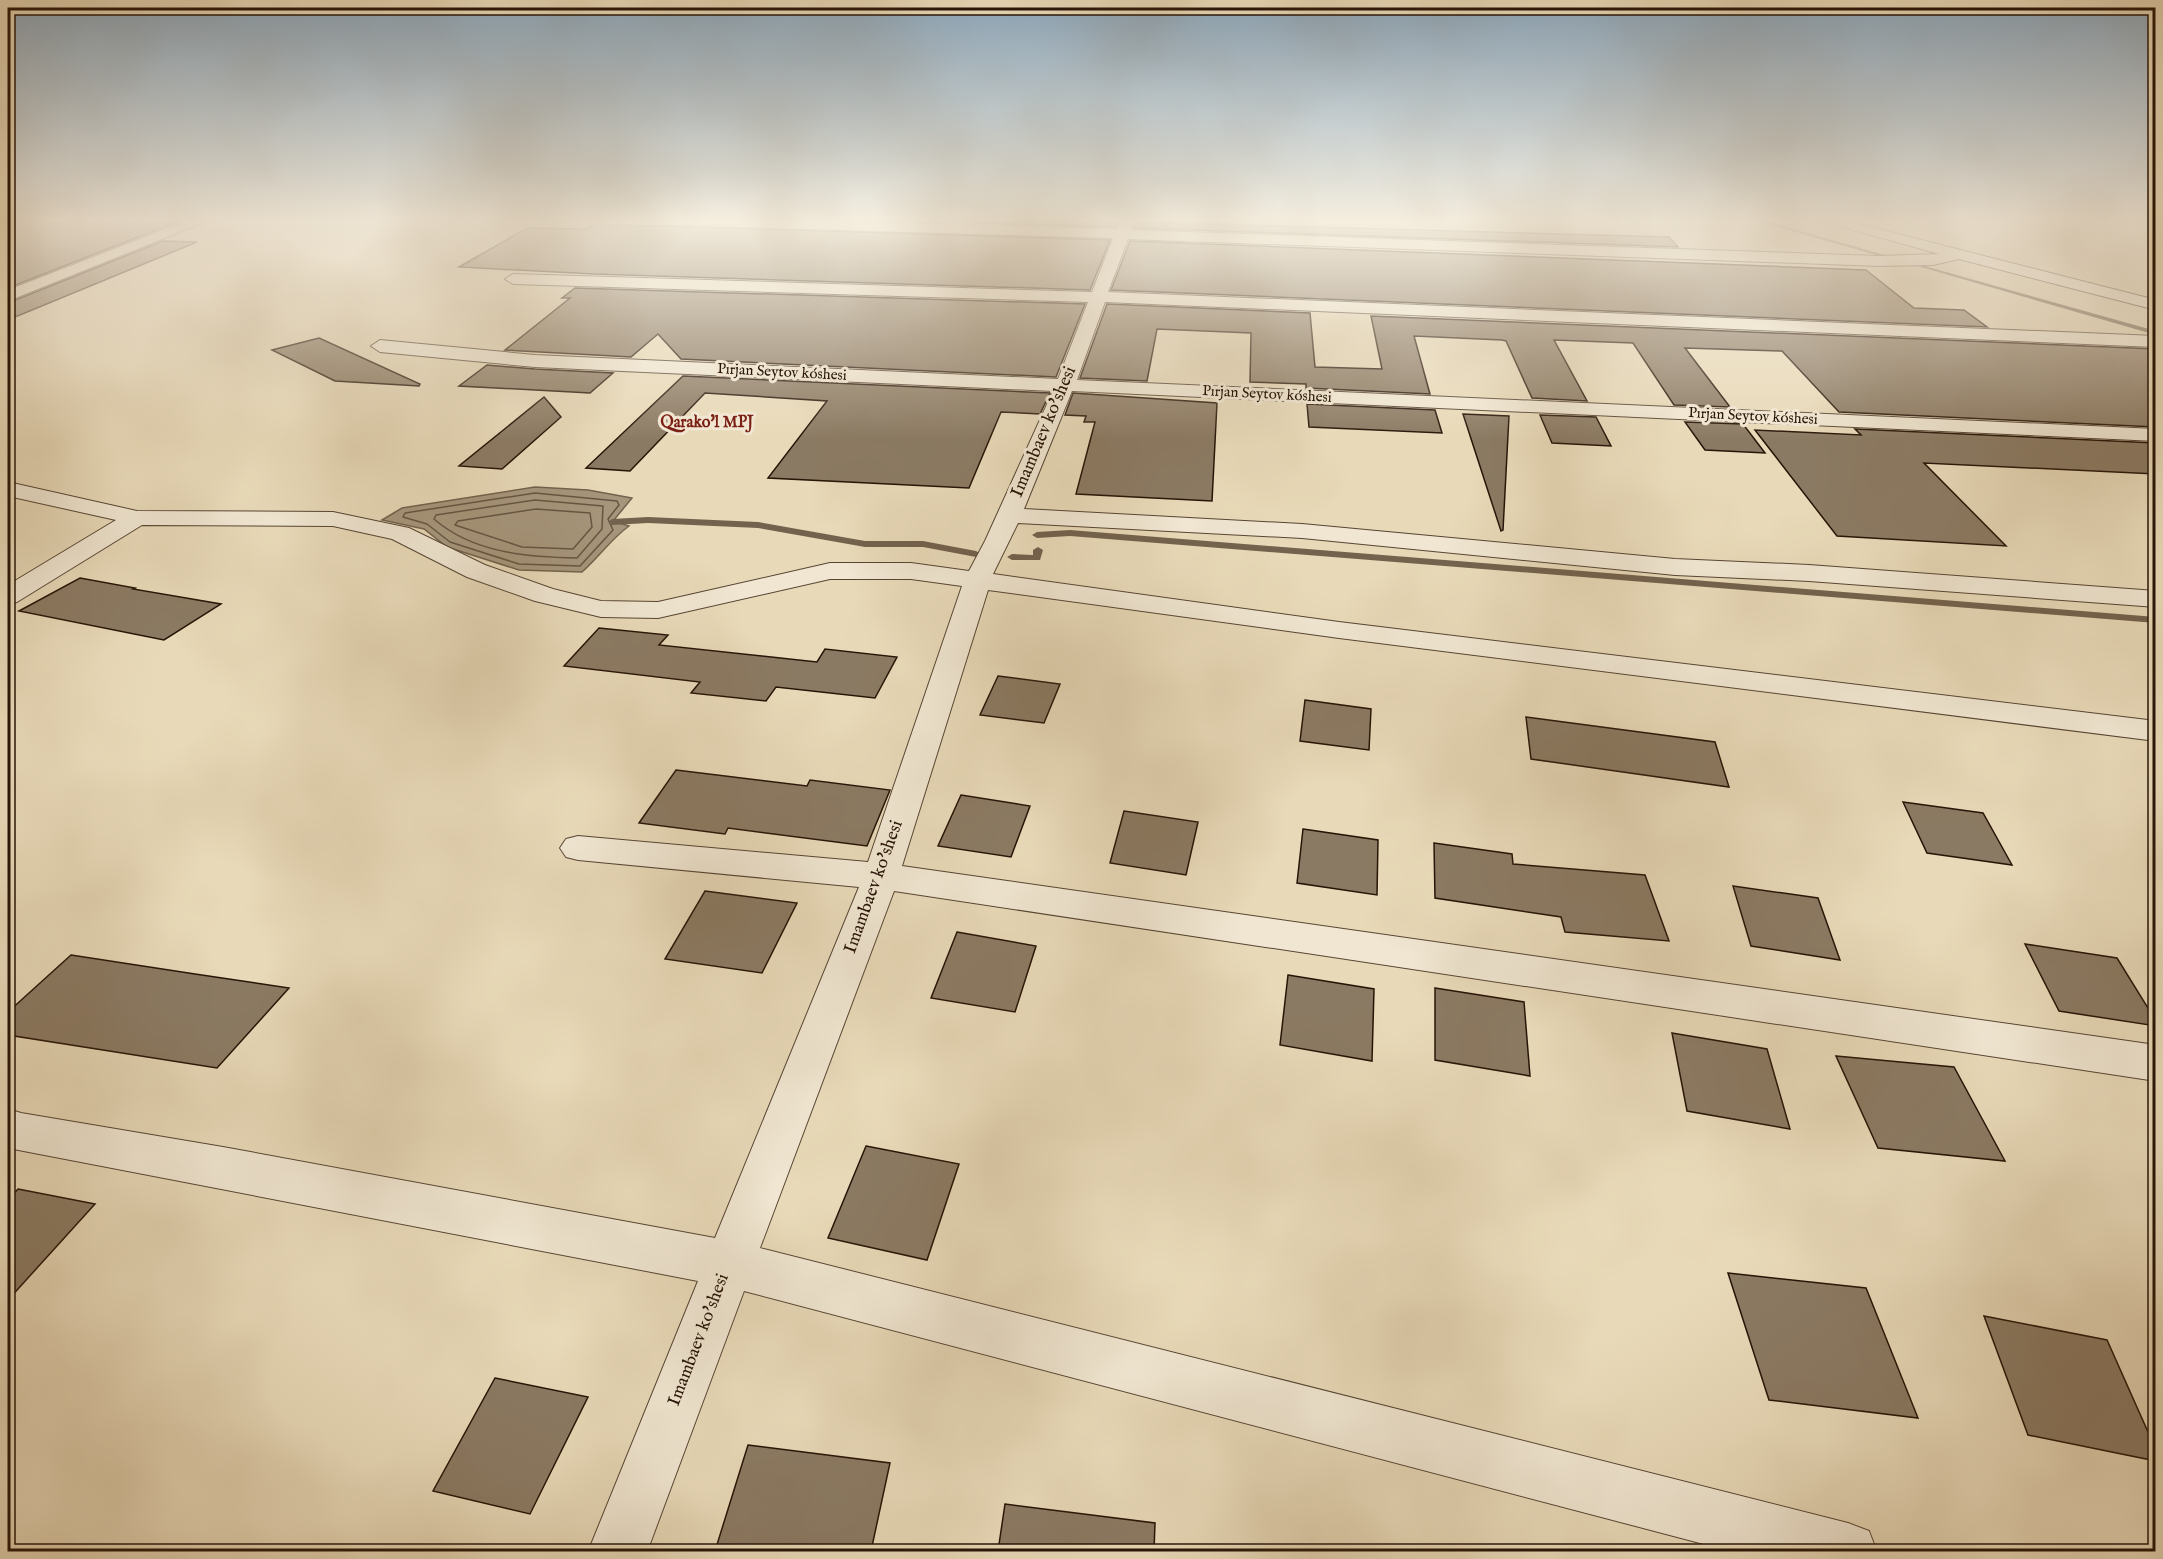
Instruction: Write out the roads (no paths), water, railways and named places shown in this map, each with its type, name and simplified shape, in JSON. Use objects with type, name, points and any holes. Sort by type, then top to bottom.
[{"type":"street","points":[[992,294],[2156,342]]},
{"type":"street","name":"Imambaev ko'shesi","points":[[617,1551],[881,876],[978,579],[1009,515],[1065,385],[1098,294]]},
{"type":"street","points":[[2111,294],[2156,305]]},
{"type":"street","name":"Pırjan Seytov kóshesi","points":[[380,346],[535,361],[2156,435]]},
{"type":"street","points":[[8,489],[137,518],[333,519],[400,533],[476,571],[544,595],[601,609],[658,610],[830,571],[911,572],[978,579],[1339,630],[2156,731]]},
{"type":"street","points":[[1009,515],[1302,531],[1675,567],[1809,573],[2156,600]]},
{"type":"street","points":[[8,596],[137,518]]},
{"type":"street","points":[[578,848],[881,876],[2156,1063]]},
{"type":"street","points":[[8,1128],[16,1132],[235,1170],[729,1264],[1848,1551]]},
{"type":"water","points":[[535,487],[588,490],[632,498],[613,521],[629,526],[582,572],[519,570],[447,547],[424,529],[382,520],[402,508]]},
{"type":"waterway","points":[[2019,294],[2156,333]]},
{"type":"waterway","points":[[612,522],[648,520],[758,525],[865,544],[923,544],[976,554]]},
{"type":"waterway","points":[[1037,535],[1070,533],[2156,620]]},
{"type":"waterway","points":[[1012,557],[1037,558],[1038,550]]},
{"type":"district","name":"Qarako'l MPJ","points":[[707,423]]}]
